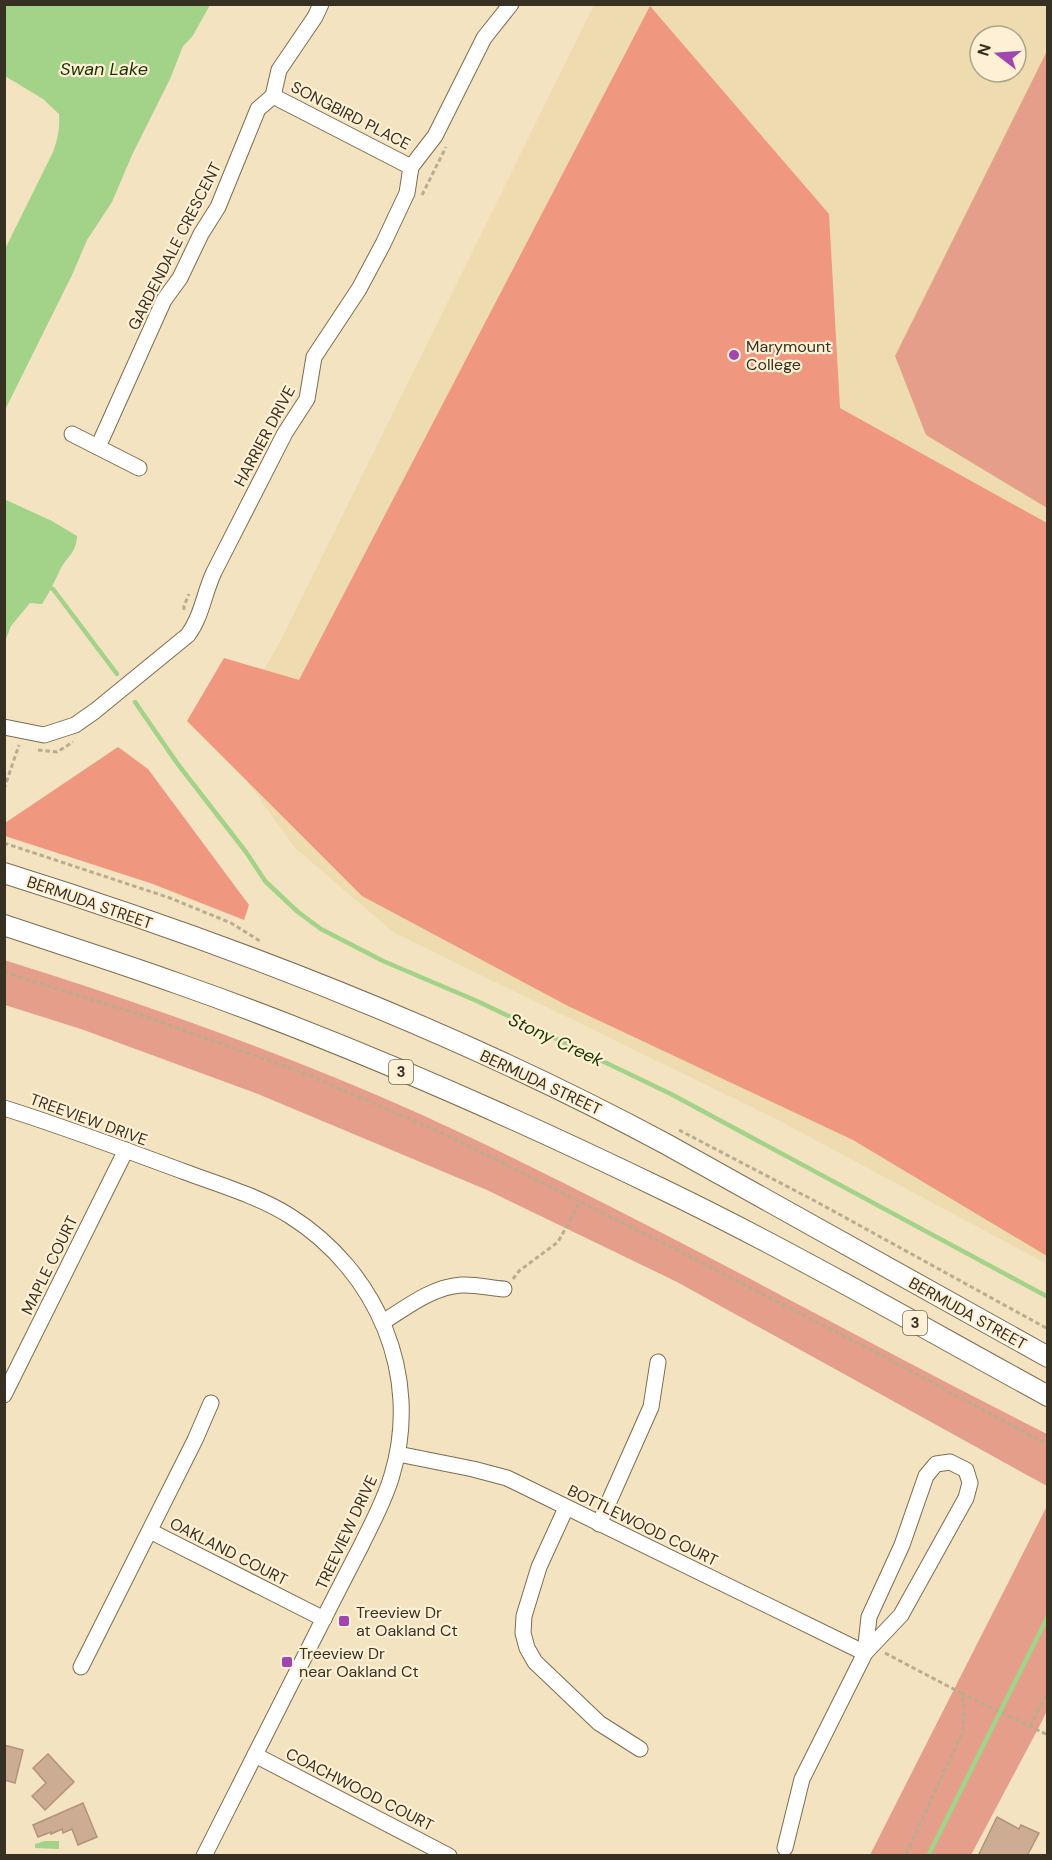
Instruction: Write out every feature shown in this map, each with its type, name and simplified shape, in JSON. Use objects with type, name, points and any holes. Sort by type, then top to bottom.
[{"type":"main road","name":"BERMUDA STREET","points":[[4,873],[221,947],[358,1000],[499,1062],[614,1116],[1047,1357]]},
{"type":"main road","name":"BERMUDA STREET","points":[[4,926],[181,984],[250,1010],[521,1124],[663,1189],[784,1251],[1047,1396]]},
{"type":"street","name":"GARDENDALE CRESCENT","points":[[98,447],[164,300],[180,278],[201,234],[218,207],[258,109],[273,96],[279,70],[315,17],[321,4]]},
{"type":"street","name":"HARRIER DRIVE","points":[[4,727],[44,735],[75,725],[188,635],[195,625],[214,572],[288,426],[307,399],[314,357],[359,290],[407,193],[411,167],[435,136],[484,38],[511,4]]},
{"type":"street","name":"SONGBIRD PLACE","points":[[273,96],[411,167]]},
{"type":"street","points":[[72,434],[139,468]]},
{"type":"street","name":"TREEVIEW DRIVE","points":[[4,1108],[250,1196],[281,1211],[307,1227],[336,1252],[357,1277],[383,1322],[393,1346],[401,1393],[402,1426],[398,1454],[383,1502],[204,1856]]},
{"type":"street","name":"MAPLE COURT","points":[[4,1395],[126,1150]]},
{"type":"street","points":[[383,1322],[424,1297],[451,1286],[464,1284],[504,1289]]},
{"type":"street","points":[[598,1524],[651,1407],[658,1362]]},
{"type":"street","name":"OAKLAND COURT","points":[[81,1667],[195,1440],[211,1403]]},
{"type":"street","name":"BOTTLEWOOD COURT","points":[[398,1454],[491,1473],[525,1486],[598,1524],[865,1653]]},
{"type":"street","points":[[785,1848],[802,1779],[865,1653],[901,1616],[966,1498],[970,1483],[966,1470],[950,1462],[936,1464],[926,1476],[902,1545],[869,1617],[865,1653]]},
{"type":"street","points":[[566,1508],[538,1567],[524,1616],[523,1633],[527,1648],[535,1662],[599,1723],[640,1749]]},
{"type":"street","name":"OAKLAND COURT","points":[[150,1531],[324,1619]]},
{"type":"street","name":"COACHWOOD COURT","points":[[255,1755],[449,1856]]},
{"type":"path","points":[[4,789],[24,732]]},
{"type":"path","points":[[4,972],[141,1015],[301,1071],[438,1131],[871,1350],[1041,1441],[1047,1440]]},
{"type":"path","points":[[504,1289],[519,1271],[558,1242],[580,1202]]},
{"type":"path","points":[[865,1653],[883,1653],[1047,1735]]},
{"type":"path","points":[[1030,1726],[1047,1692]]},
{"type":"path","points":[[905,1856],[963,1731],[964,1705],[961,1693]]},
{"type":"shaded area","name":"Marymount College","points":[[594,5],[1047,5],[1047,1264],[776,1119],[393,932],[295,848],[221,745],[282,638]]},
{"type":"shaded area","name":"Marymount College","points":[[650,6],[829,214],[840,408],[1047,523],[1047,1256],[853,1140],[568,1006],[362,896],[187,721],[224,658],[299,680]]},
{"type":"shaded area","points":[[1047,51],[1047,508],[926,435],[895,356]]},
{"type":"shaded area","points":[[118,747],[148,769],[249,905],[244,920],[153,884],[5,836],[5,823]]},
{"type":"shaded area","points":[[4,960],[185,1020],[363,1089],[478,1141],[622,1212],[1047,1434],[1047,1486],[677,1282],[487,1190],[258,1094],[81,1029],[5,1005]]},
{"type":"shaded area","points":[[1047,1506],[1048,1709],[1039,1727],[971,1855],[870,1855]]},
{"type":"water","name":"Swan Lake","points":[[5,4],[210,5],[192,37],[183,46],[170,79],[132,155],[112,202],[87,240],[5,410],[5,249],[53,152],[58,133],[59,114],[43,99],[5,76]]},
{"type":"water","points":[[4,499],[52,521],[77,536],[73,551],[42,604],[30,603],[11,626],[6,639],[4,638]]},
{"type":"water","points":[[59,1841],[59,1849],[35,1848],[35,1844]]},
{"type":"building","points":[[4,1745],[23,1750],[15,1783],[4,1780]]},
{"type":"building","points":[[48,1754],[74,1782],[45,1810],[32,1796],[46,1783],[33,1768]]},
{"type":"building","points":[[83,1803],[97,1837],[78,1845],[72,1829],[63,1833],[62,1829],[38,1837],[33,1825]]},
{"type":"building","points":[[997,1817],[1019,1829],[1021,1825],[1039,1833],[1027,1856],[978,1856]]},
{"type":"waterway","name":"Stony Creek","points":[[49,587],[53,589],[117,674]]},
{"type":"waterway","name":"Stony Creek","points":[[135,702],[177,763],[246,852],[265,881],[298,912],[321,929],[383,961],[477,1001],[671,1094],[1048,1297]]},
{"type":"waterway","points":[[928,1856],[1048,1616]]},
{"type":"place","name":"Marymount College","points":[[734,355]]},
{"type":"place","name":"Treeview Dr at Oakland Ct","points":[[344,1621]]},
{"type":"place","name":"Treeview Dr near Oakland Ct","points":[[287,1662]]}]
